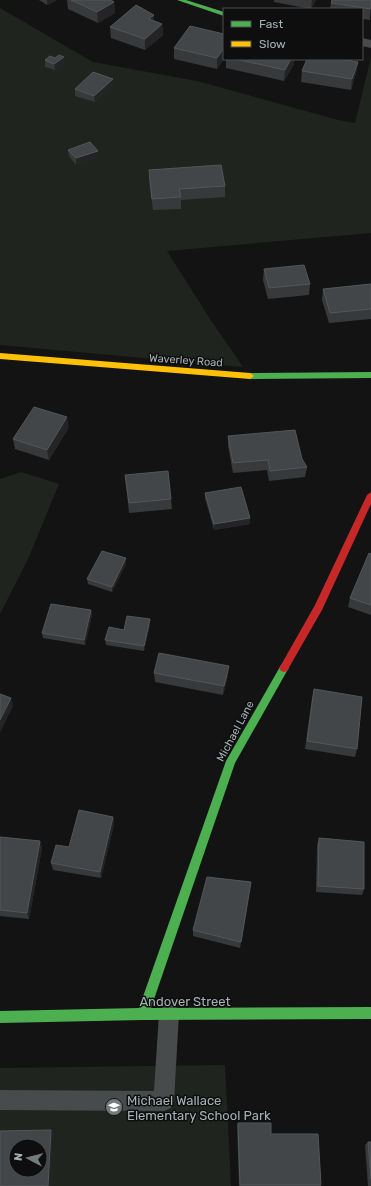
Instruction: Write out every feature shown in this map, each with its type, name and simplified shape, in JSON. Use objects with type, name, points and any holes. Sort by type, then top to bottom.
[{"type":"street","points":[[180,0],[223,14]]},
{"type":"street","name":"Waverley Road","points":[[0,356],[246,376],[371,375]]},
{"type":"street","name":"Michael Lane","points":[[143,1014],[231,761],[319,607],[371,494]]},
{"type":"street","name":"Andover Street","points":[[0,1017],[143,1014],[371,1013]]},
{"type":"lane","points":[[0,1100],[164,1101],[168,1014]]},
{"type":"shaded area","points":[[0,8],[93,62],[197,81],[338,120],[355,123],[371,57],[371,233],[167,251],[210,319],[243,367],[0,345]]},
{"type":"shaded area","points":[[21,472],[59,484],[28,559],[0,614],[0,479]]},
{"type":"shaded area","name":"Michael Wallace Elementary School Park","points":[[225,1065],[231,1186],[0,1186],[0,1068]]},
{"type":"building","points":[[71,0],[111,0],[114,2],[97,12]]},
{"type":"building","points":[[332,0],[371,0],[371,9],[331,3]]},
{"type":"building","points":[[136,5],[154,15],[149,19],[162,24],[145,39],[110,27]]},
{"type":"building","points":[[190,26],[223,34],[223,49],[217,58],[174,48]]},
{"type":"building","points":[[59,55],[64,57],[54,64],[45,60],[50,56],[55,58]]},
{"type":"building","points":[[240,60],[290,60],[285,70]]},
{"type":"building","points":[[307,60],[346,60],[358,62],[352,79],[302,71]]},
{"type":"building","points":[[93,72],[113,79],[94,96],[75,89]]},
{"type":"building","points":[[90,142],[98,151],[76,158],[68,150]]},
{"type":"building","points":[[221,165],[225,186],[179,189],[181,197],[152,199],[149,170]]},
{"type":"building","points":[[304,265],[310,284],[269,288],[264,269]]},
{"type":"building","points":[[371,284],[371,309],[330,313],[323,289]]},
{"type":"building","points":[[34,407],[67,417],[47,450],[13,439]]},
{"type":"building","points":[[295,430],[302,459],[307,467],[270,471],[268,460],[233,463],[228,436]]},
{"type":"building","points":[[168,471],[171,499],[129,503],[125,475]]},
{"type":"building","points":[[241,487],[250,518],[214,524],[205,493]]},
{"type":"building","points":[[102,551],[126,558],[112,587],[87,579]]},
{"type":"building","points":[[369,553],[371,554],[371,605],[350,598]]},
{"type":"building","points":[[51,604],[91,610],[84,640],[42,633]]},
{"type":"building","points":[[127,616],[150,619],[144,646],[105,640],[109,627],[124,630]]},
{"type":"building","points":[[159,653],[229,666],[224,686],[154,673]]},
{"type":"building","points":[[314,689],[362,697],[357,749],[307,741]]},
{"type":"building","points":[[0,694],[11,698],[0,720]]},
{"type":"building","points":[[79,810],[113,817],[100,872],[51,863],[56,845],[69,847]]},
{"type":"building","points":[[0,837],[40,841],[27,913],[0,910]]},
{"type":"building","points":[[319,838],[364,842],[364,889],[318,886]]},
{"type":"building","points":[[207,877],[251,882],[241,942],[193,930]]},
{"type":"building","points":[[238,1123],[271,1123],[271,1134],[318,1134],[321,1185],[240,1185]]},
{"type":"building","points":[[51,1130],[48,1186],[0,1186],[0,1131]]},
{"type":"building","points":[[368,1142],[371,1142],[371,1179]]},
{"type":"traffic: fast","points":[[180,0],[223,14]]},
{"type":"traffic: fast","points":[[250,376],[371,375]]},
{"type":"traffic: fast","points":[[143,1014],[231,761],[284,668]]},
{"type":"traffic: fast","points":[[0,1017],[143,1014],[371,1013]]},
{"type":"traffic: slow","points":[[0,356],[250,376]]},
{"type":"traffic: jam","points":[[284,668],[319,607],[371,495]]},
{"type":"place","name":"Michael Wallace Elementary School Park","points":[[114,1107]]}]
